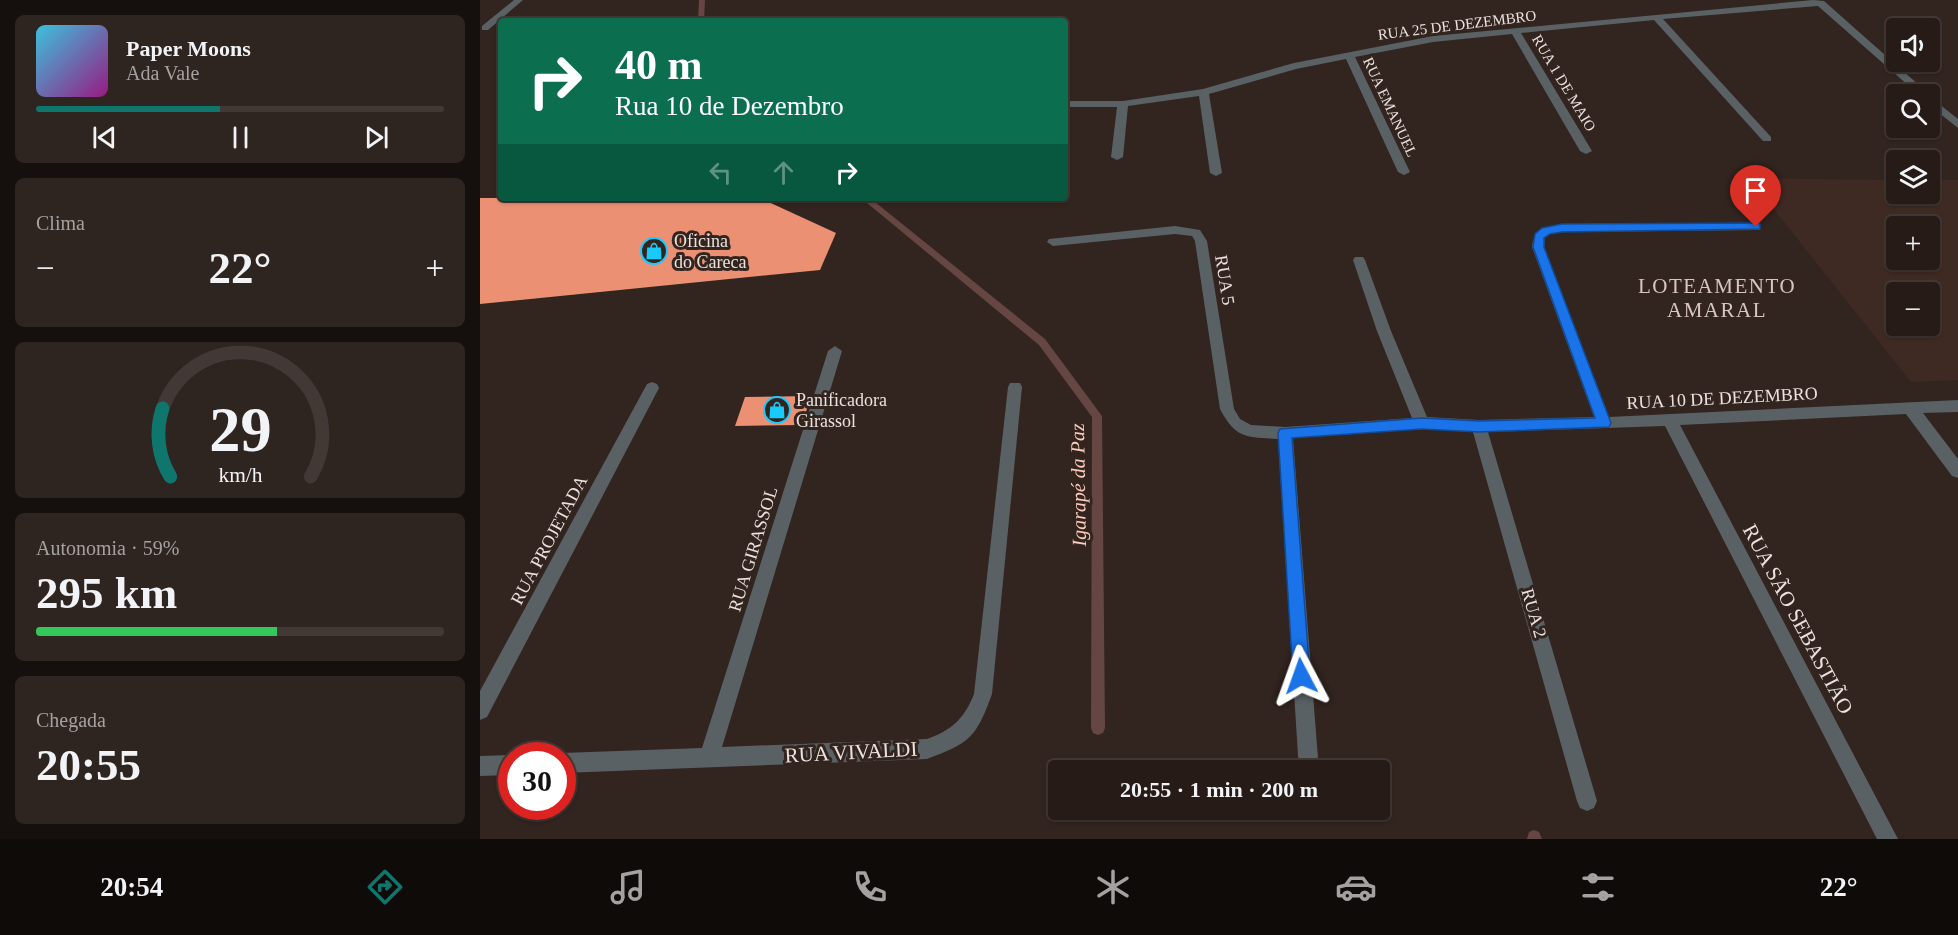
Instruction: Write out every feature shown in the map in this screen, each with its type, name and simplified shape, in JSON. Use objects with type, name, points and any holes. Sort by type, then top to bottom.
[{"type":"street","points":[[482,27],[519,0]]},
{"type":"street","points":[[1819,1],[1913,84]]},
{"type":"street","name":"RUA 25 DE DEZEMBRO","points":[[1068,104],[1123,104],[1204,92],[1294,66],[1433,39],[1819,1]]},
{"type":"street","points":[[1657,18],[1767,139]]},
{"type":"street","points":[[482,27],[498,30]]},
{"type":"street","name":"RUA 1 DE MAIO","points":[[1515,31],[1586,151]]},
{"type":"street","name":"RUA EMANUEL","points":[[1349,54],[1404,172]]},
{"type":"street","points":[[1204,92],[1216,173]]},
{"type":"street","points":[[1117,157],[1123,104]]},
{"type":"street","points":[[1940,109],[1958,125]]},
{"type":"street","points":[[1604,423],[1538,247],[1539,237],[1546,231],[1562,228],[1756,227]]},
{"type":"street","name":"RUA 5","points":[[1053,242],[1175,230],[1196,233],[1201,241],[1227,409],[1235,423],[1249,431],[1285,433]]},
{"type":"street","points":[[1359,260],[1384,331],[1422,423]]},
{"type":"street","name":"RUA GIRASSOL","points":[[709,758],[835,351]]},
{"type":"street","name":"RUA VIVALDI","points":[[576,763],[927,749],[958,738],[974,719],[983,694],[1015,387]]},
{"type":"street","name":"RUA PROJETADA","points":[[480,710],[652,388]]},
{"type":"street","name":"RUA 10 DE DEZEMBRO","points":[[1285,433],[1422,423],[1479,426],[1604,423],[1958,406]]},
{"type":"street","points":[[1910,408],[1958,471]]},
{"type":"street","name":"RUA SÃO SEBASTIÃO","points":[[1670,420],[1888,838]]},
{"type":"street","name":"RUA 2","points":[[1479,426],[1587,801]]},
{"type":"street","points":[[1285,433],[1308,760]]},
{"type":"street","points":[[480,766],[498,765]]},
{"type":"shaded area","points":[[1749,178],[1886,180],[1886,204],[1940,204],[1940,180],[1958,180],[1958,380],[1911,382]]},
{"type":"building","name":"Oficina do Careca","points":[[480,198],[498,198],[498,201],[767,201],[836,233],[820,270],[480,304]]},
{"type":"building","name":"Panificadora Girassol","points":[[811,396],[802,425],[735,426],[745,397]]},
{"type":"waterway","name":"Igarapé da Paz","points":[[701,18],[702,0]]},
{"type":"waterway","name":"Igarapé da Paz","points":[[869,201],[1042,342],[1097,416],[1098,728]]},
{"type":"place","name":"Oficina do Careca","points":[[654,251]]},
{"type":"place","name":"Panificadora Girassol","points":[[777,410]]},
{"type":"district","name":"LOTEAMENTO AMARAL","points":[[1717,298]]},
{"type":"route","points":[[1301,676],[1285,433],[1422,423],[1479,426],[1604,423],[1538,247],[1539,237],[1546,231],[1562,228],[1756,227]]}]
